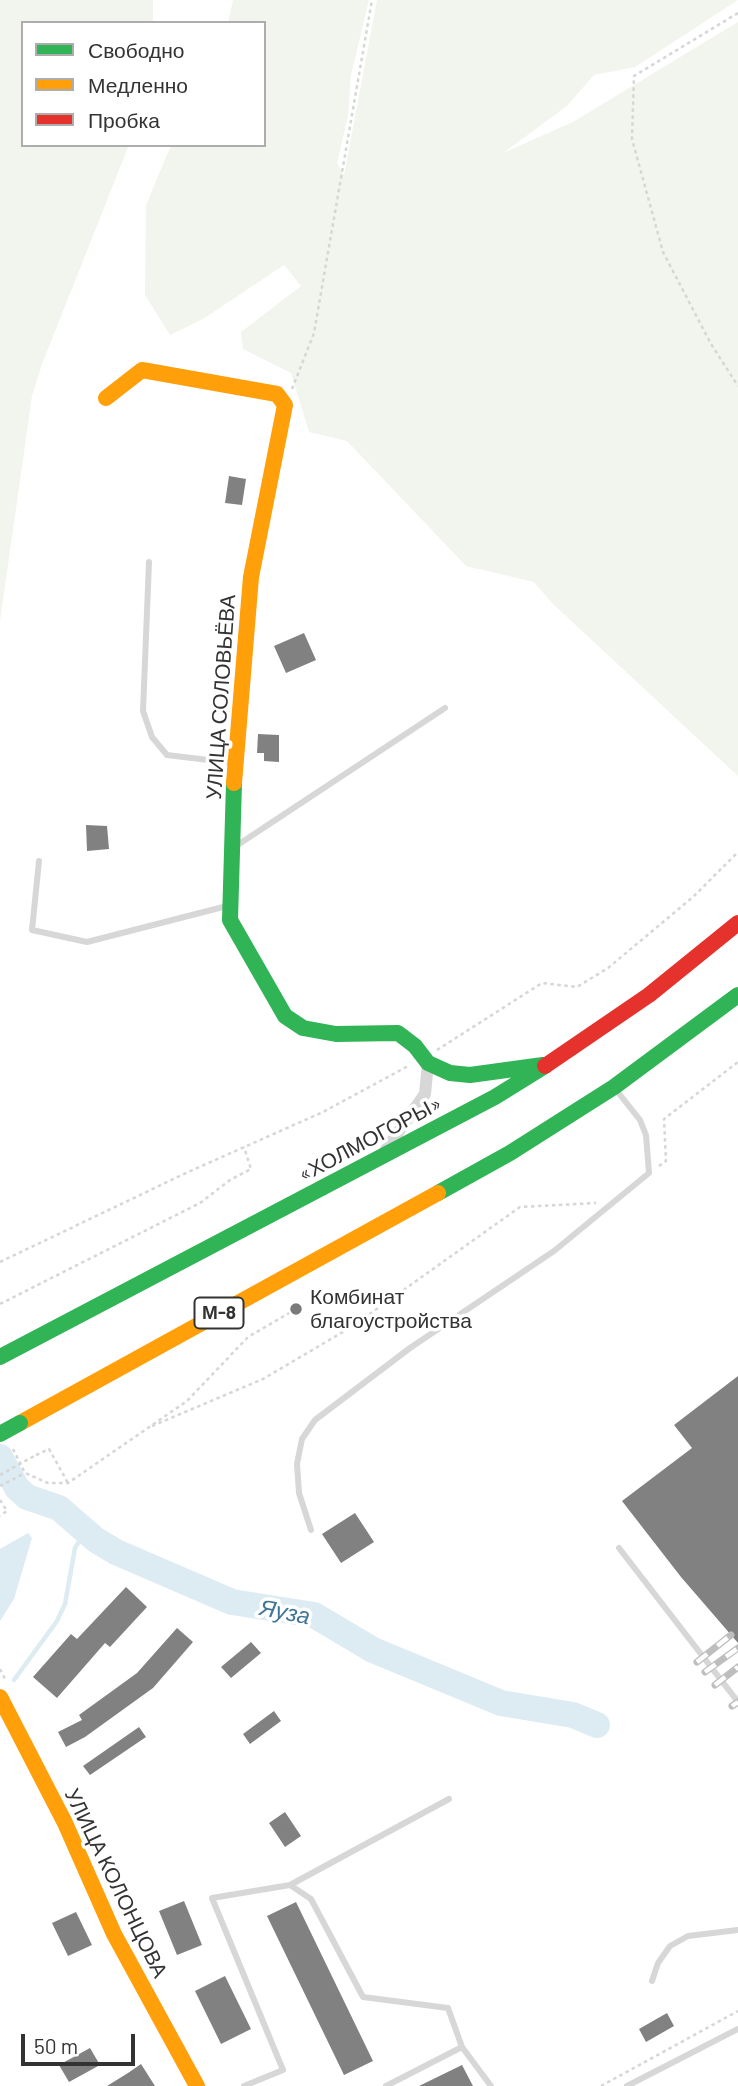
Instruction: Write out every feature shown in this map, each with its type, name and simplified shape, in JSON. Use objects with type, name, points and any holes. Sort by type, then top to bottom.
[{"type":"main road","points":[[106,398],[142,370],[277,394],[285,405]]},
{"type":"main road","name":"УЛИЦА СОЛОВЬЁВА","points":[[285,405],[251,577],[235,763],[228,905],[230,920],[264,986],[293,1023],[303,1028],[336,1034],[398,1033],[426,1060],[450,1073],[470,1075],[546,1065]]},
{"type":"main road","name":"«ХОЛМОГОРЫ»","points":[[0,1357],[377,1161],[546,1065],[649,995],[738,923]]},
{"type":"main road","name":"М-8","points":[[0,1434],[510,1153],[614,1087],[738,995]]},
{"type":"main road","name":"УЛИЦА КОЛОНЦОВА","points":[[0,1697],[65,1823],[114,1934],[197,2086]]},
{"type":"street","points":[[377,1161],[425,1094],[426,1060]]},
{"type":"lane","points":[[149,562],[143,711],[152,737],[167,755],[235,763]]},
{"type":"lane","points":[[231,849],[445,708]]},
{"type":"lane","points":[[39,861],[32,930],[87,942],[228,905]]},
{"type":"lane","points":[[311,1530],[299,1493],[297,1464],[302,1440],[315,1420],[410,1348],[554,1251],[649,1173],[646,1135],[640,1120],[614,1087]]},
{"type":"lane","points":[[619,1548],[738,1702]]},
{"type":"lane","points":[[244,2086],[283,2070],[212,1898],[290,1885],[449,1799]]},
{"type":"lane","points":[[290,1885],[311,1899],[363,1997],[448,2008],[462,2048],[491,2086]]},
{"type":"lane","points":[[652,1981],[658,1963],[670,1946],[688,1936],[738,1930]]},
{"type":"lane","points":[[627,2086],[738,2029]]},
{"type":"lane","points":[[386,2086],[462,2048]]},
{"type":"path","points":[[285,405],[314,333],[372,0]]},
{"type":"path","points":[[738,13],[634,76],[632,139],[663,252],[711,344],[738,386]]},
{"type":"path","points":[[0,1262],[426,1060],[542,983],[577,987],[608,968],[693,897],[738,852]]},
{"type":"path","points":[[649,1173],[666,1161],[664,1119],[738,1062]]},
{"type":"path","points":[[0,1304],[200,1203],[230,1180],[251,1169],[244,1147]]},
{"type":"path","points":[[152,1426],[263,1379],[353,1326],[520,1207],[597,1203]]},
{"type":"path","points":[[0,1486],[25,1473],[48,1483],[68,1483],[187,1401],[248,1337],[296,1309]]},
{"type":"path","points":[[0,1475],[49,1448],[68,1483]]},
{"type":"path","points":[[0,1500],[7,1511],[0,1516]]},
{"type":"path","points":[[601,2086],[738,2011]]},
{"type":"shaded area","points":[[0,0],[153,0],[153,21],[21,21],[21,147],[128,147],[42,364],[32,396],[0,621]]},
{"type":"shaded area","points":[[233,0],[369,0],[351,75],[348,116],[337,163],[344,175],[377,0],[738,0],[635,67],[594,75],[567,106],[503,153],[573,122],[738,22],[738,776],[552,603],[534,582],[466,566],[347,441],[309,432],[291,373],[243,349],[241,332],[301,286],[284,265],[203,319],[170,335],[145,295],[146,205],[169,150],[171,147],[266,147],[266,21],[228,21]]},
{"type":"shaded area","points":[[28,1533],[32,1538],[14,1599],[0,1621],[0,1549]]},
{"type":"building","points":[[229,476],[246,479],[242,505],[225,503]]},
{"type":"building","points":[[304,633],[316,660],[286,673],[274,646]]},
{"type":"building","points":[[258,734],[279,735],[279,762],[264,761],[264,753],[257,753]]},
{"type":"building","points":[[86,825],[107,826],[109,849],[87,851]]},
{"type":"building","points":[[738,1376],[738,1643],[681,1577],[622,1501],[692,1448],[674,1425]]},
{"type":"building","points":[[355,1513],[374,1542],[341,1563],[322,1534]]},
{"type":"building","points":[[126,1587],[147,1607],[110,1647],[105,1643],[57,1698],[33,1677],[71,1634],[77,1639]]},
{"type":"building","points":[[177,1628],[193,1642],[153,1688],[85,1737],[66,1747],[58,1732],[82,1720],[79,1715],[137,1673]]},
{"type":"building","points":[[251,1642],[261,1653],[231,1678],[221,1667]]},
{"type":"building","points":[[274,1711],[281,1721],[250,1744],[243,1734]]},
{"type":"building","points":[[139,1727],[146,1737],[90,1775],[83,1766]]},
{"type":"building","points":[[285,1812],[301,1836],[285,1847],[269,1823]]},
{"type":"building","points":[[184,1901],[202,1945],[177,1955],[159,1911]]},
{"type":"building","points":[[296,1902],[373,2061],[344,2075],[267,1916]]},
{"type":"building","points":[[76,1912],[92,1945],[68,1956],[52,1923]]},
{"type":"building","points":[[225,1976],[251,2029],[221,2044],[195,1991]]},
{"type":"building","points":[[667,2013],[674,2026],[646,2042],[639,2029]]},
{"type":"building","points":[[90,2048],[100,2065],[69,2082],[59,2065]]},
{"type":"building","points":[[141,2064],[155,2086],[107,2086],[128,2073]]},
{"type":"building","points":[[462,2065],[473,2086],[419,2086]]},
{"type":"waterway","name":"Яуза","points":[[0,1457],[17,1488],[27,1497],[59,1508],[96,1540],[116,1552],[232,1602],[314,1615],[373,1650],[501,1703],[573,1715],[597,1725]]},
{"type":"waterway","points":[[14,1680],[57,1621],[65,1604],[75,1548],[86,1530]]},
{"type":"railway","points":[[697,1662],[731,1635]]},
{"type":"railway","points":[[705,1672],[738,1648]]},
{"type":"railway","points":[[715,1685],[738,1667]]},
{"type":"railway","points":[[732,1706],[738,1702]]},
{"type":"traffic: fast","points":[[234,783],[230,920],[285,1016],[303,1028],[336,1034],[398,1033],[415,1046],[428,1063],[450,1073],[470,1075],[543,1065]]},
{"type":"traffic: fast","points":[[438,1193],[510,1153],[614,1087],[738,995]]},
{"type":"traffic: fast","points":[[0,1357],[495,1097],[545,1066]]},
{"type":"traffic: fast","points":[[0,1434],[20,1423]]},
{"type":"traffic: slow","points":[[106,398],[142,370],[277,394],[285,405],[251,577],[234,783]]},
{"type":"traffic: slow","points":[[20,1423],[438,1193]]},
{"type":"traffic: slow","points":[[0,1697],[65,1823],[114,1934],[197,2086]]},
{"type":"traffic: jam","points":[[545,1066],[649,995],[738,923]]},
{"type":"place","name":"Комбинат благоустройства","points":[[296,1309]]}]
